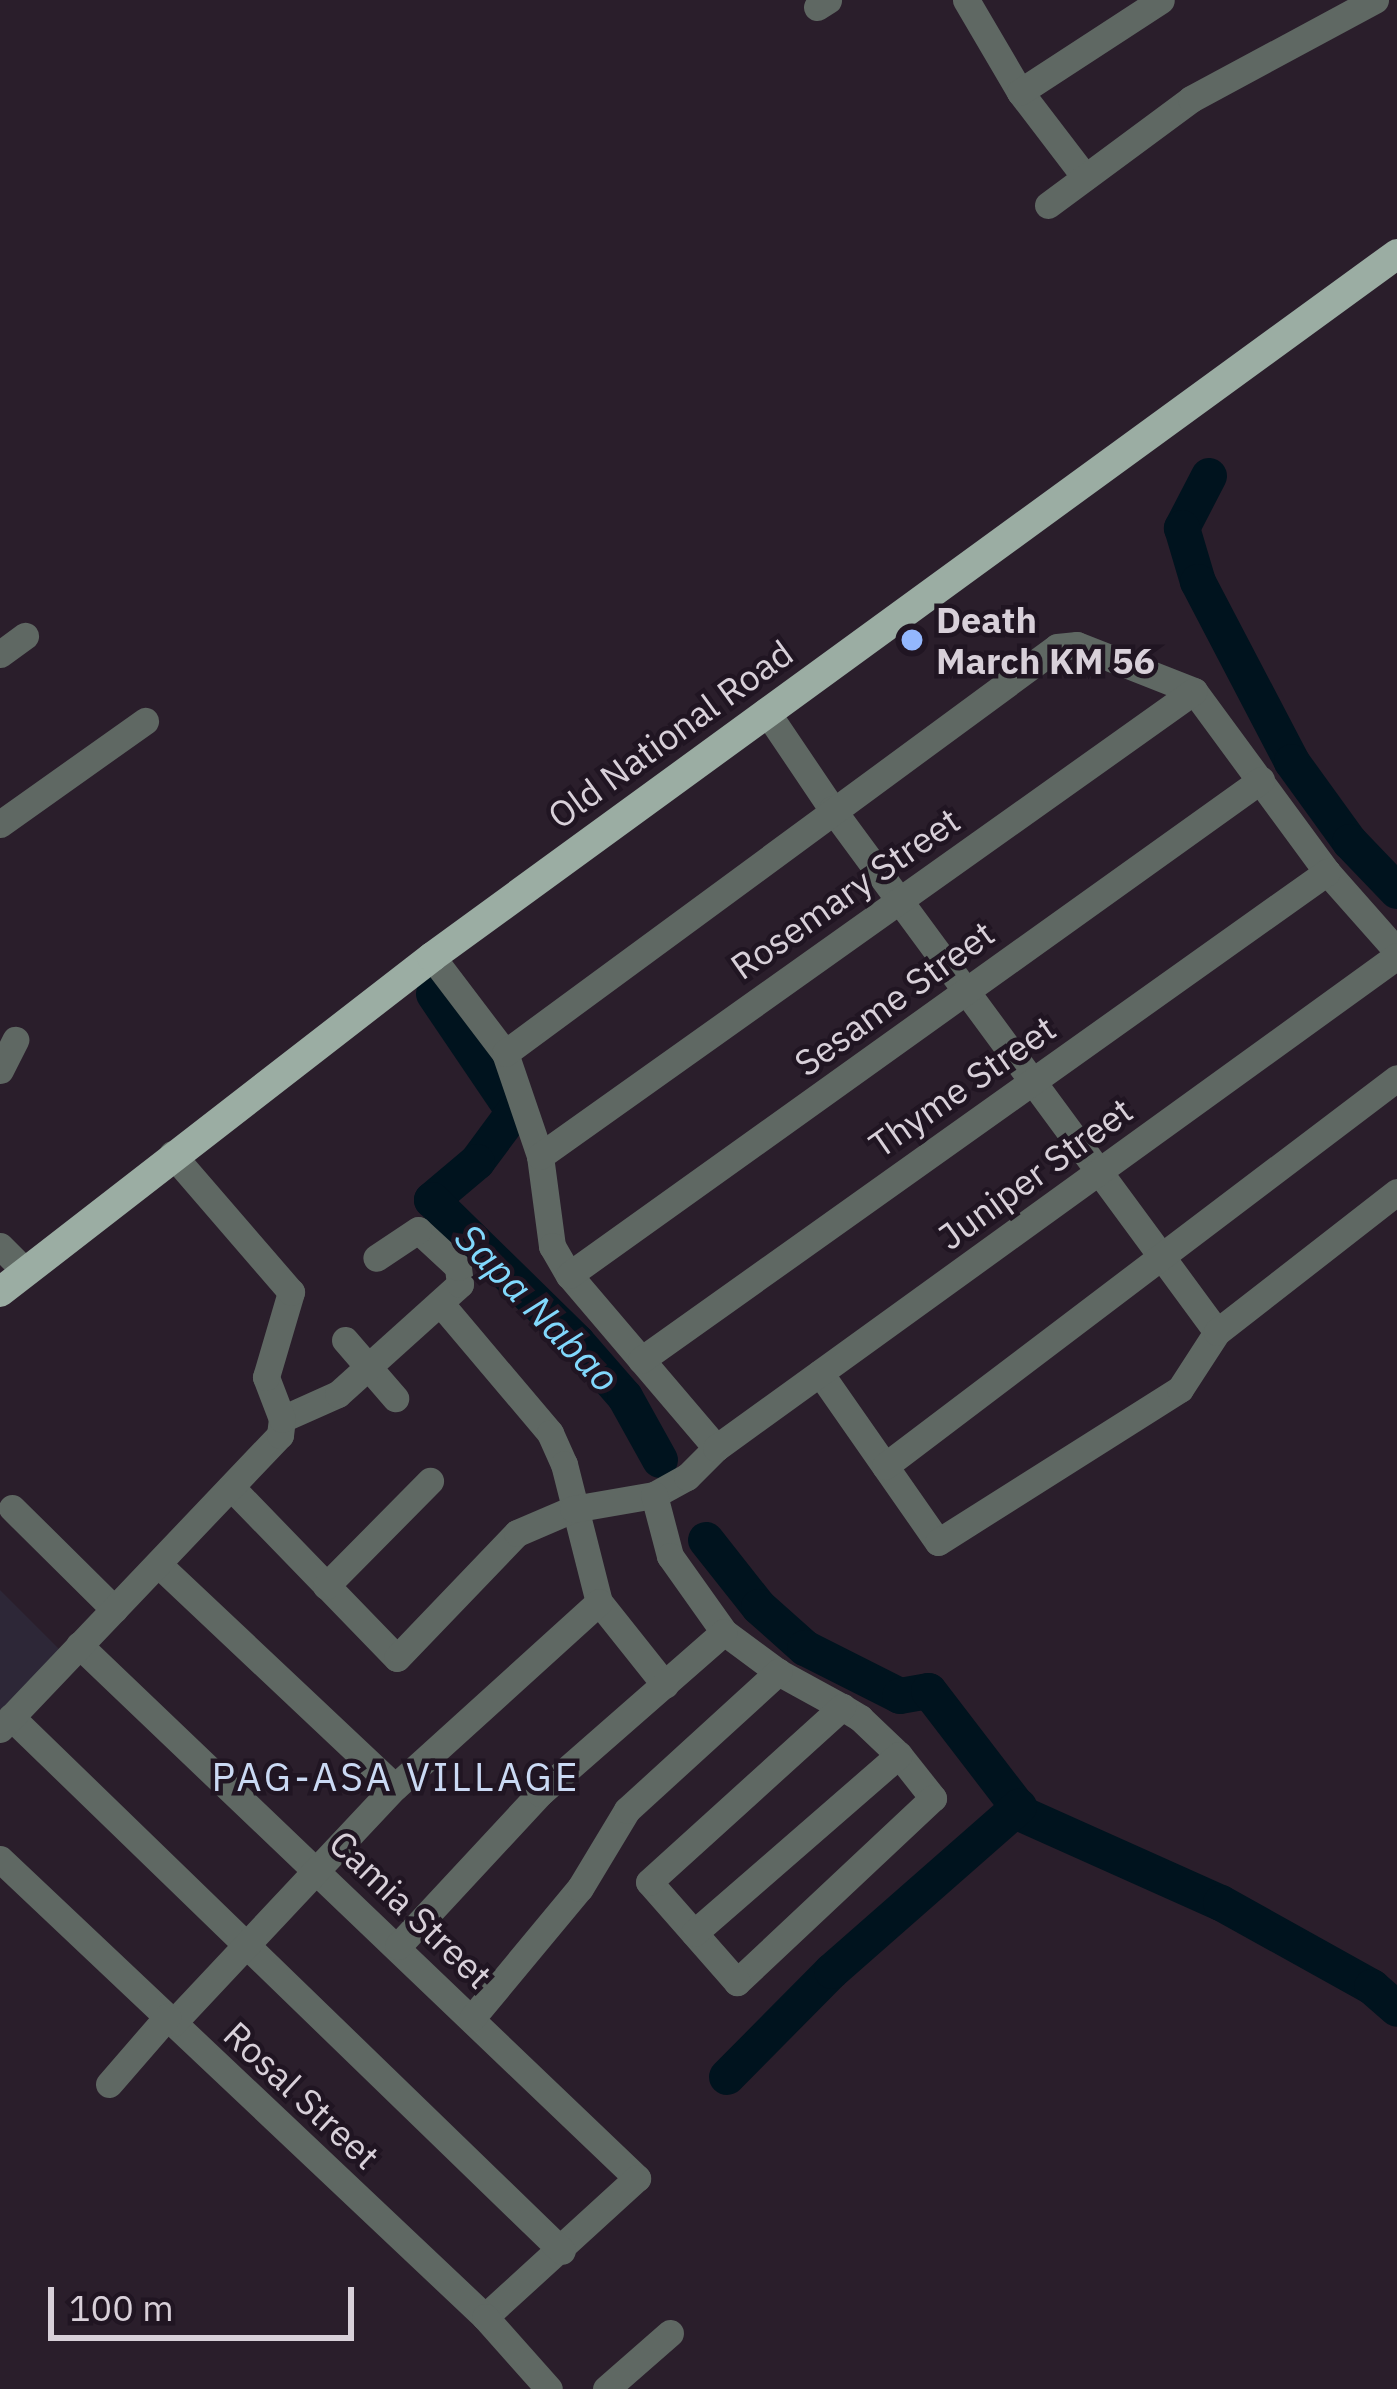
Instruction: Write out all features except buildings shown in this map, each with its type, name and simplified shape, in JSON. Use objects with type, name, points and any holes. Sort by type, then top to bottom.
[{"type":"main road","name":"Old National Road","points":[[0,1292],[172,1154],[433,957],[1397,254]]},
{"type":"street","points":[[966,0],[1020,92],[1085,177]]},
{"type":"street","points":[[1020,92],[1161,0]]},
{"type":"street","points":[[1048,205],[1191,99],[1375,0]]},
{"type":"street","points":[[0,654],[25,636]]},
{"type":"street","points":[[505,1053],[1058,646],[1077,645],[1194,691],[1327,872],[1397,954]]},
{"type":"street","name":"Rosemary Street","points":[[539,1156],[1194,691]]},
{"type":"street","points":[[766,712],[1217,1333]]},
{"type":"street","points":[[0,824],[145,721]]},
{"type":"street","name":"Sesame Street","points":[[569,1275],[1261,780]]},
{"type":"street","name":"Thyme Street","points":[[641,1360],[1327,872]]},
{"type":"street","name":"Juniper Street","points":[[654,1495],[687,1477],[716,1448],[1397,954]]},
{"type":"street","points":[[433,957],[505,1053],[539,1156],[552,1246],[569,1275],[716,1448]]},
{"type":"street","points":[[0,1070],[15,1040]]},
{"type":"street","points":[[885,1466],[1397,1078]]},
{"type":"street","points":[[172,1154],[291,1292],[266,1377],[282,1419],[280,1435],[6,1723],[247,1945],[562,2252],[485,2318]]},
{"type":"street","points":[[820,1373],[938,1541],[1180,1389],[1217,1333],[1397,1192]]},
{"type":"street","points":[[282,1419],[338,1394],[460,1284],[461,1274],[418,1230],[376,1258]]},
{"type":"street","points":[[0,1246],[25,1271]]},
{"type":"street","points":[[442,1304],[550,1433],[599,1602],[665,1685]]},
{"type":"street","points":[[345,1340],[394,1398]]},
{"type":"street","points":[[326,1586],[430,1481]]},
{"type":"street","points":[[231,1487],[397,1658],[517,1533],[574,1509],[654,1495],[670,1556],[724,1632],[778,1672],[842,1707],[899,1755],[933,1798],[737,1982],[649,1882],[842,1707]]},
{"type":"street","points":[[11,1508],[114,1609]]},
{"type":"street","points":[[158,1564],[395,1787]]},
{"type":"street","points":[[109,2084],[395,1787],[599,1602]]},
{"type":"street","points":[[398,1946],[540,1793],[724,1632]]},
{"type":"street","name":"Camia Street","points":[[79,1646],[638,2178],[562,2252]]},
{"type":"street","points":[[472,2018],[580,1888],[628,1810],[778,1672]]},
{"type":"street","points":[[694,1933],[899,1755]]},
{"type":"street","name":"Rosal Street","points":[[0,1859],[485,2318],[549,2389]]},
{"type":"street","points":[[605,2389],[670,2333]]},
{"type":"shaded area","points":[[0,1590],[67,1657],[0,1724]]},
{"type":"waterway","points":[[1209,476],[1182,528],[1198,582],[1292,762],[1350,842],[1397,891]]},
{"type":"waterway","name":"Sapa Nabao","points":[[434,994],[514,1112],[477,1162],[432,1200],[577,1342],[625,1397],[660,1460]]},
{"type":"waterway","points":[[706,1540],[759,1607],[805,1648],[900,1696],[929,1691],[1024,1815],[1221,1903],[1372,1987],[1397,2009]]},
{"type":"waterway","points":[[727,2077],[832,1971],[1019,1807]]},
{"type":"place","name":"Death March KM 56","points":[[912,640]]},
{"type":"district","name":"PAG-ASA VILLAGE","points":[[396,1777]]}]
